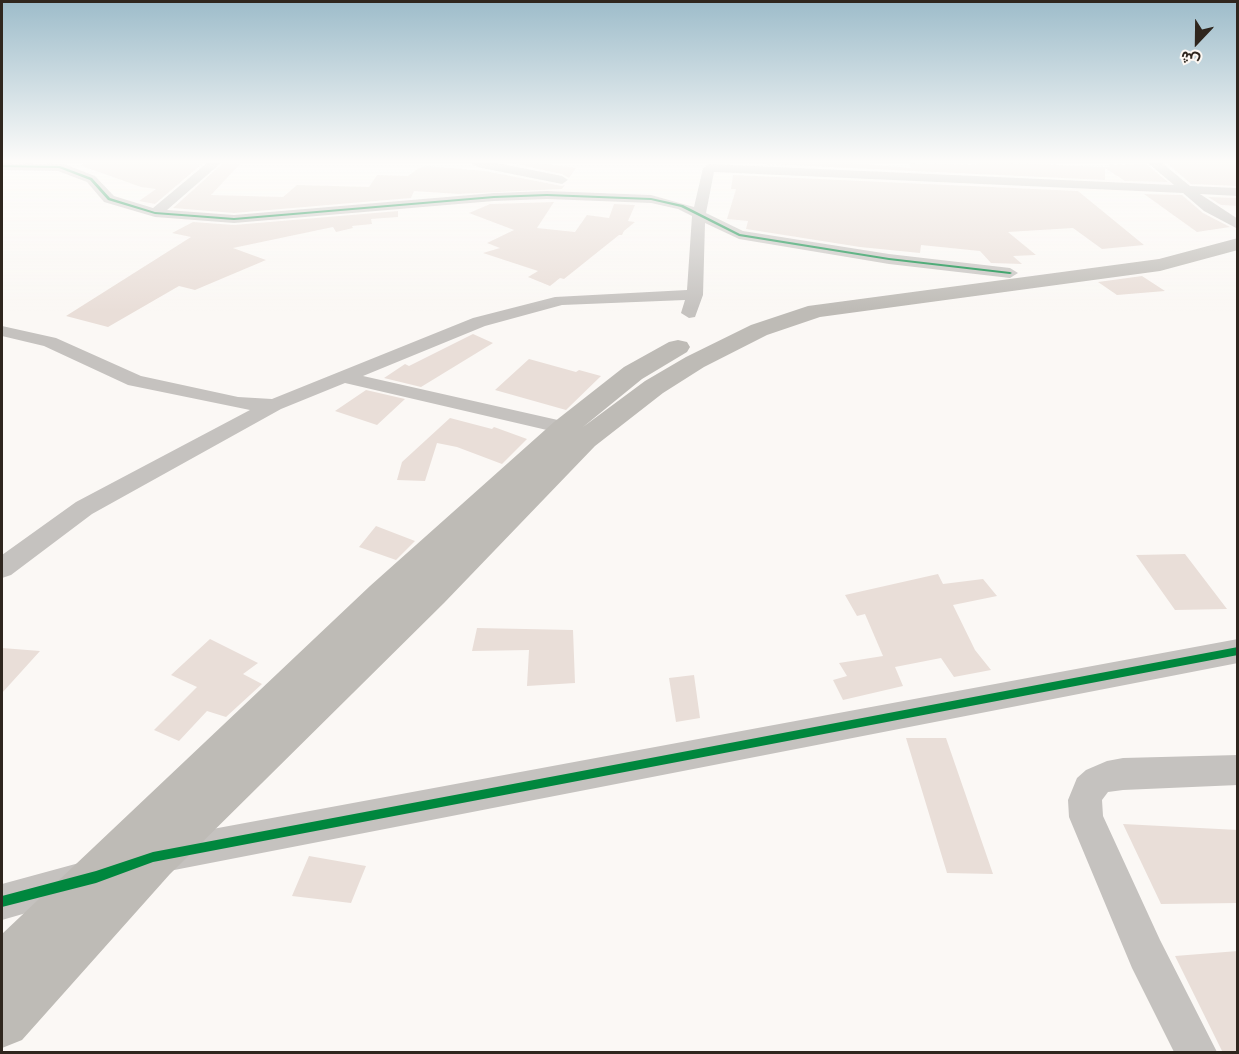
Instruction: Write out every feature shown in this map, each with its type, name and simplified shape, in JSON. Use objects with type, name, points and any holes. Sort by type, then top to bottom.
[{"type":"main road","points":[[2,970],[383,596],[564,428],[633,374],[709,330],[803,300],[1148,255],[1183,249],[1238,232]]},
{"type":"main road","points":[[2,1020],[153,857],[431,593],[585,440],[619,412],[695,362],[759,330],[816,311],[1160,265],[1238,244]]},
{"type":"street","points":[[155,213],[234,219],[308,212]]},
{"type":"street","points":[[694,212],[739,235],[889,259],[1010,273]]},
{"type":"street","points":[[1216,212],[1238,225]]},
{"type":"street","points":[[2,568],[84,508],[274,405],[479,322],[561,300],[692,304],[699,214]]},
{"type":"street","points":[[2,331],[50,342],[135,381],[238,403],[274,405]]},
{"type":"street","points":[[343,377],[564,428]]},
{"type":"street","points":[[2,902],[96,877],[153,857],[1238,651]]},
{"type":"street","points":[[1196,1053],[1142,944],[1086,817],[1085,800],[1093,785],[1107,777],[1123,774],[1238,770]]},
{"type":"building","points":[[398,212],[398,217],[371,219],[372,224],[352,226],[353,228],[336,232],[333,227],[233,248],[266,260],[195,290],[179,286],[108,327],[66,316],[191,237],[172,233],[193,222],[234,225]]},
{"type":"building","points":[[547,212],[537,228],[575,232],[587,215],[609,218],[611,212],[632,212],[628,221],[635,222],[622,235],[619,235],[564,279],[560,278],[550,286],[528,277],[538,271],[483,253],[500,248],[487,243],[514,230],[469,213]]},
{"type":"building","points":[[729,212],[1104,212],[1144,245],[1102,249],[1073,228],[1008,232],[1036,255],[1013,256],[1022,264],[991,263],[980,251],[921,245],[920,253],[860,247],[746,229],[748,221],[727,219]]},
{"type":"building","points":[[1169,212],[1202,212],[1230,227],[1197,232]]},
{"type":"building","points":[[1142,276],[1165,291],[1117,295],[1098,282]]},
{"type":"building","points":[[473,334],[493,343],[421,387],[384,378],[405,364],[409,366]]},
{"type":"building","points":[[529,359],[576,372],[579,370],[601,376],[566,410],[495,390]]},
{"type":"building","points":[[366,390],[405,399],[377,425],[335,411]]},
{"type":"building","points":[[450,418],[492,429],[494,427],[527,439],[502,464],[457,447],[437,443],[425,481],[397,480],[402,462]]},
{"type":"building","points":[[376,526],[415,541],[396,560],[359,547]]},
{"type":"building","points":[[1185,554],[1227,609],[1175,610],[1136,555]]},
{"type":"building","points":[[938,574],[943,584],[983,579],[997,596],[953,605],[975,650],[991,670],[954,677],[941,658],[895,667],[903,686],[843,700],[833,680],[847,676],[839,663],[883,656],[865,614],[857,616],[845,595]]},
{"type":"building","points":[[477,628],[573,630],[575,683],[527,686],[529,650],[472,651]]},
{"type":"building","points":[[210,639],[258,663],[243,674],[262,684],[226,717],[207,711],[179,741],[154,730],[197,687],[171,675]]},
{"type":"building","points":[[2,648],[40,651],[2,693]]},
{"type":"building","points":[[694,675],[700,718],[676,722],[669,678]]},
{"type":"building","points":[[906,738],[946,738],[993,874],[947,873]]},
{"type":"building","points":[[1123,824],[1238,830],[1238,903],[1161,904]]},
{"type":"building","points":[[309,856],[366,866],[351,903],[292,896]]},
{"type":"building","points":[[1238,951],[1238,1053],[1223,1053],[1175,956]]},
{"type":"cycle path","points":[[152,212],[234,219],[315,212]]},
{"type":"cycle path","points":[[694,212],[739,235],[889,259],[1010,273]]},
{"type":"cycle path","points":[[2,902],[96,877],[153,857],[1238,651]]}]
